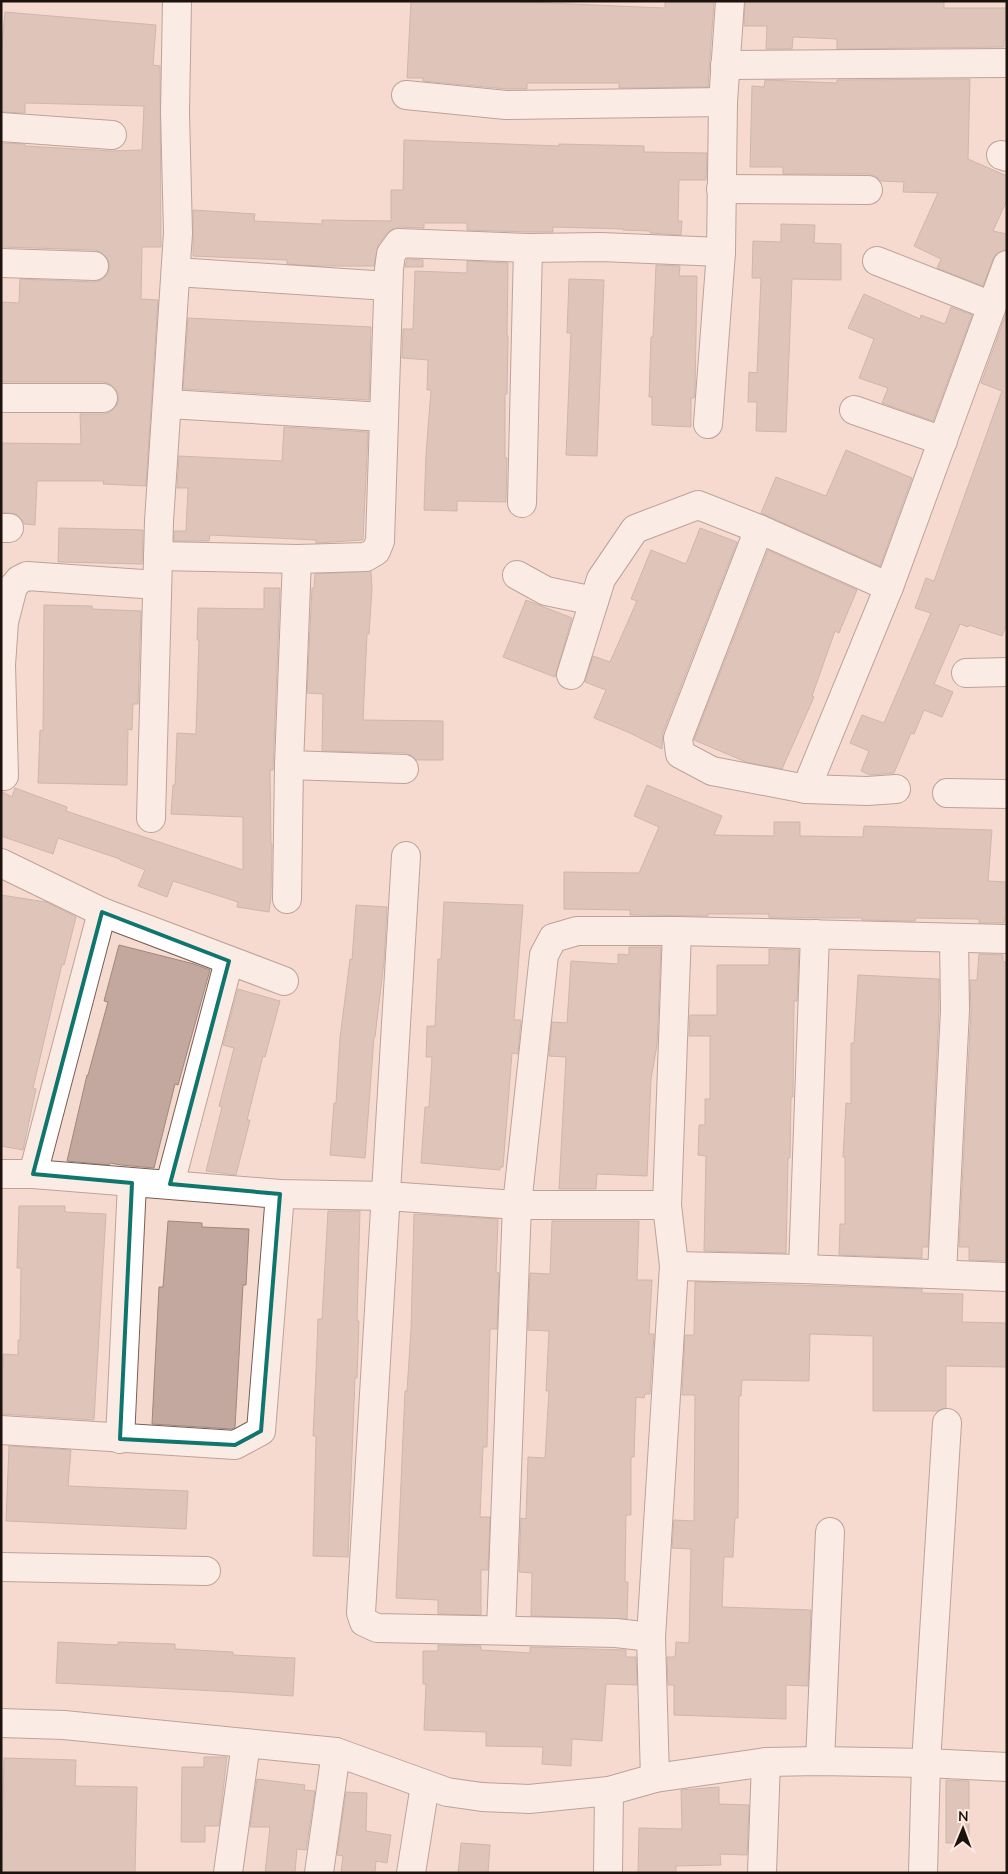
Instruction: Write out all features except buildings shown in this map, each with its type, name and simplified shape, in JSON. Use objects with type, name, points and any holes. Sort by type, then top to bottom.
[{"type":"street","points":[[151,818],[158,556],[178,233],[175,112],[177,1]]},
{"type":"street","points":[[708,424],[721,252],[723,102],[730,1]]},
{"type":"street","points":[[726,65],[1006,63]]},
{"type":"street","points":[[406,95],[506,105],[723,102]]},
{"type":"street","points":[[1,127],[112,135]]},
{"type":"street","points":[[721,189],[868,190]]},
{"type":"street","points":[[158,556],[297,559],[366,557],[376,551],[380,541],[388,286],[391,254],[399,244],[528,248],[601,247],[721,252]]},
{"type":"street","points":[[522,503],[528,248]]},
{"type":"street","points":[[877,261],[992,306]]},
{"type":"street","points":[[1,263],[94,266]]},
{"type":"street","points":[[806,789],[889,587],[1007,265]]},
{"type":"street","points":[[176,272],[388,286]]},
{"type":"street","points":[[1,398],[103,398]]},
{"type":"street","points":[[168,404],[384,417]]},
{"type":"street","points":[[854,410],[943,441]]},
{"type":"street","points":[[571,675],[601,578],[635,529],[698,505],[759,528],[889,587]]},
{"type":"street","points":[[759,528],[678,738],[680,754],[712,771],[806,789],[867,791],[896,788]]},
{"type":"street","points":[[287,899],[289,765],[297,559]]},
{"type":"street","points":[[517,575],[546,591],[594,601]]},
{"type":"street","points":[[4,776],[2,666],[4,622],[14,588],[19,580],[27,576],[157,585]]},
{"type":"street","points":[[966,673],[1007,672]]},
{"type":"street","points":[[289,765],[404,769]]},
{"type":"street","points":[[947,793],[1007,794]]},
{"type":"street","points":[[406,856],[361,1613],[364,1622],[377,1628],[616,1633],[651,1637]]},
{"type":"street","points":[[1,863],[102,912],[284,981]]},
{"type":"street","points":[[33,1174],[102,912]]},
{"type":"street","points":[[501,1630],[517,1205],[544,955],[553,938],[577,931],[677,931],[1007,939]]},
{"type":"street","points":[[655,1778],[651,1637],[674,1266],[667,1205],[677,931]]},
{"type":"street","points":[[803,1269],[815,934]]},
{"type":"street","points":[[942,1273],[955,1010],[954,938]]},
{"type":"street","points":[[170,1184],[229,961]]},
{"type":"street","points":[[1,1174],[33,1174],[280,1194],[387,1196],[517,1205],[667,1205]]},
{"type":"street","points":[[120,1438],[132,1182]]},
{"type":"street","points":[[1,1430],[235,1445],[260,1431],[280,1194]]},
{"type":"street","points":[[674,1266],[1007,1276]]},
{"type":"street","points":[[922,1873],[926,1763],[947,1423]]},
{"type":"street","points":[[820,1761],[830,1532]]},
{"type":"street","points":[[1,1568],[206,1572]]},
{"type":"street","points":[[1,1723],[64,1725],[336,1752],[446,1792],[529,1799],[609,1791],[655,1778],[766,1762],[926,1763],[1007,1767]]},
{"type":"street","points":[[228,1873],[246,1743]]},
{"type":"street","points":[[319,1873],[336,1752]]},
{"type":"street","points":[[762,1873],[766,1762]]},
{"type":"street","points":[[412,1873],[425,1785]]},
{"type":"street","points":[[608,1873],[609,1791]]},
{"type":"highlighted area","points":[[102,912],[229,961],[170,1184],[280,1194],[261,1431],[235,1445],[120,1439],[132,1183],[33,1174]]}]
